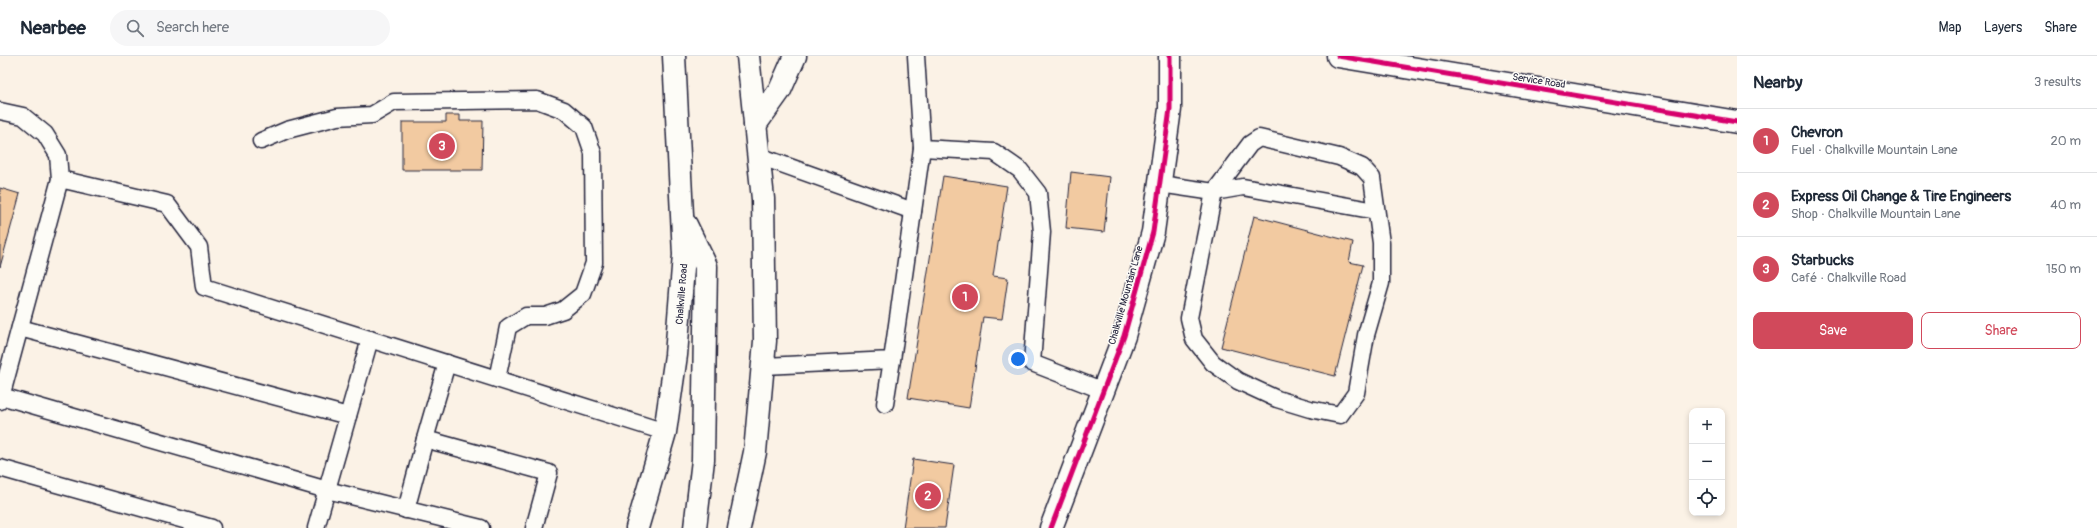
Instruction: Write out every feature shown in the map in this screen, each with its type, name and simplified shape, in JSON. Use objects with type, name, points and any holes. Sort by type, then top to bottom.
[{"type":"main road","name":"Chalkville Road","points":[[637,528],[665,432],[676,355],[684,263],[674,56]]},
{"type":"main road","points":[[739,528],[755,452],[764,366],[763,199],[748,56]]},
{"type":"main road","points":[[755,125],[780,90],[795,56]]},
{"type":"main road","name":"Chalkville Mountain Lane","points":[[1051,528],[1124,336],[1153,232],[1170,109],[1170,56]]},
{"type":"main road","name":"Service Road","points":[[1338,56],[1737,122]]},
{"type":"main road","points":[[682,217],[706,266],[703,460],[695,528]]},
{"type":"lane","points":[[885,404],[922,148],[916,56]]},
{"type":"lane","points":[[261,141],[287,130],[337,117],[372,115],[394,102],[537,100],[564,110],[584,127],[593,153],[594,263],[583,294],[563,310],[545,316],[526,316],[508,328],[497,379]]},
{"type":"lane","points":[[0,111],[23,116],[45,134],[58,155],[60,179],[1,398],[327,490],[481,528]]},
{"type":"lane","points":[[1259,138],[1339,157],[1362,167],[1372,178],[1381,243],[1381,283],[1366,335],[1356,394],[1340,415],[1310,409],[1277,399],[1238,381],[1213,363],[1194,339],[1189,318],[1214,192],[1250,144],[1259,138]]},
{"type":"lane","points":[[922,148],[994,152],[1020,170],[1034,187],[1038,193],[1042,232],[1032,364],[1104,391]]},
{"type":"lane","points":[[759,156],[913,211]]},
{"type":"lane","points":[[60,179],[167,204],[199,247],[204,287],[665,432]]},
{"type":"lane","points":[[1160,184],[1214,192],[1243,187],[1376,211]]},
{"type":"lane","points":[[20,328],[348,416]]},
{"type":"lane","points":[[316,528],[370,339]]},
{"type":"lane","points":[[764,366],[892,360]]},
{"type":"lane","points":[[406,510],[447,363]]},
{"type":"lane","points":[[425,439],[549,473],[534,528]]},
{"type":"lane","points":[[0,468],[212,528]]},
{"type":"building","points":[[446,115],[460,115],[460,121],[483,121],[482,170],[402,170],[402,122],[446,122]]},
{"type":"building","points":[[1071,172],[1110,177],[1104,232],[1066,228]]},
{"type":"building","points":[[943,176],[1007,186],[993,276],[1008,278],[1002,319],[983,317],[969,408],[908,398]]},
{"type":"building","points":[[0,188],[20,194],[0,267]]},
{"type":"building","points":[[1254,216],[1353,242],[1349,262],[1363,265],[1335,376],[1221,347]]},
{"type":"building","points":[[913,459],[954,465],[945,528],[903,528]]},
{"type":"cycle path","points":[[1051,528],[1124,336],[1153,232],[1170,109],[1170,56]]},
{"type":"cycle path","points":[[1338,56],[1737,122]]},
{"type":"place","name":"Starbucks","points":[[442,146]]},
{"type":"place","name":"Chevron","points":[[965,297]]},
{"type":"place","name":"Express Oil Change & Tire Engineers","points":[[928,496]]}]
